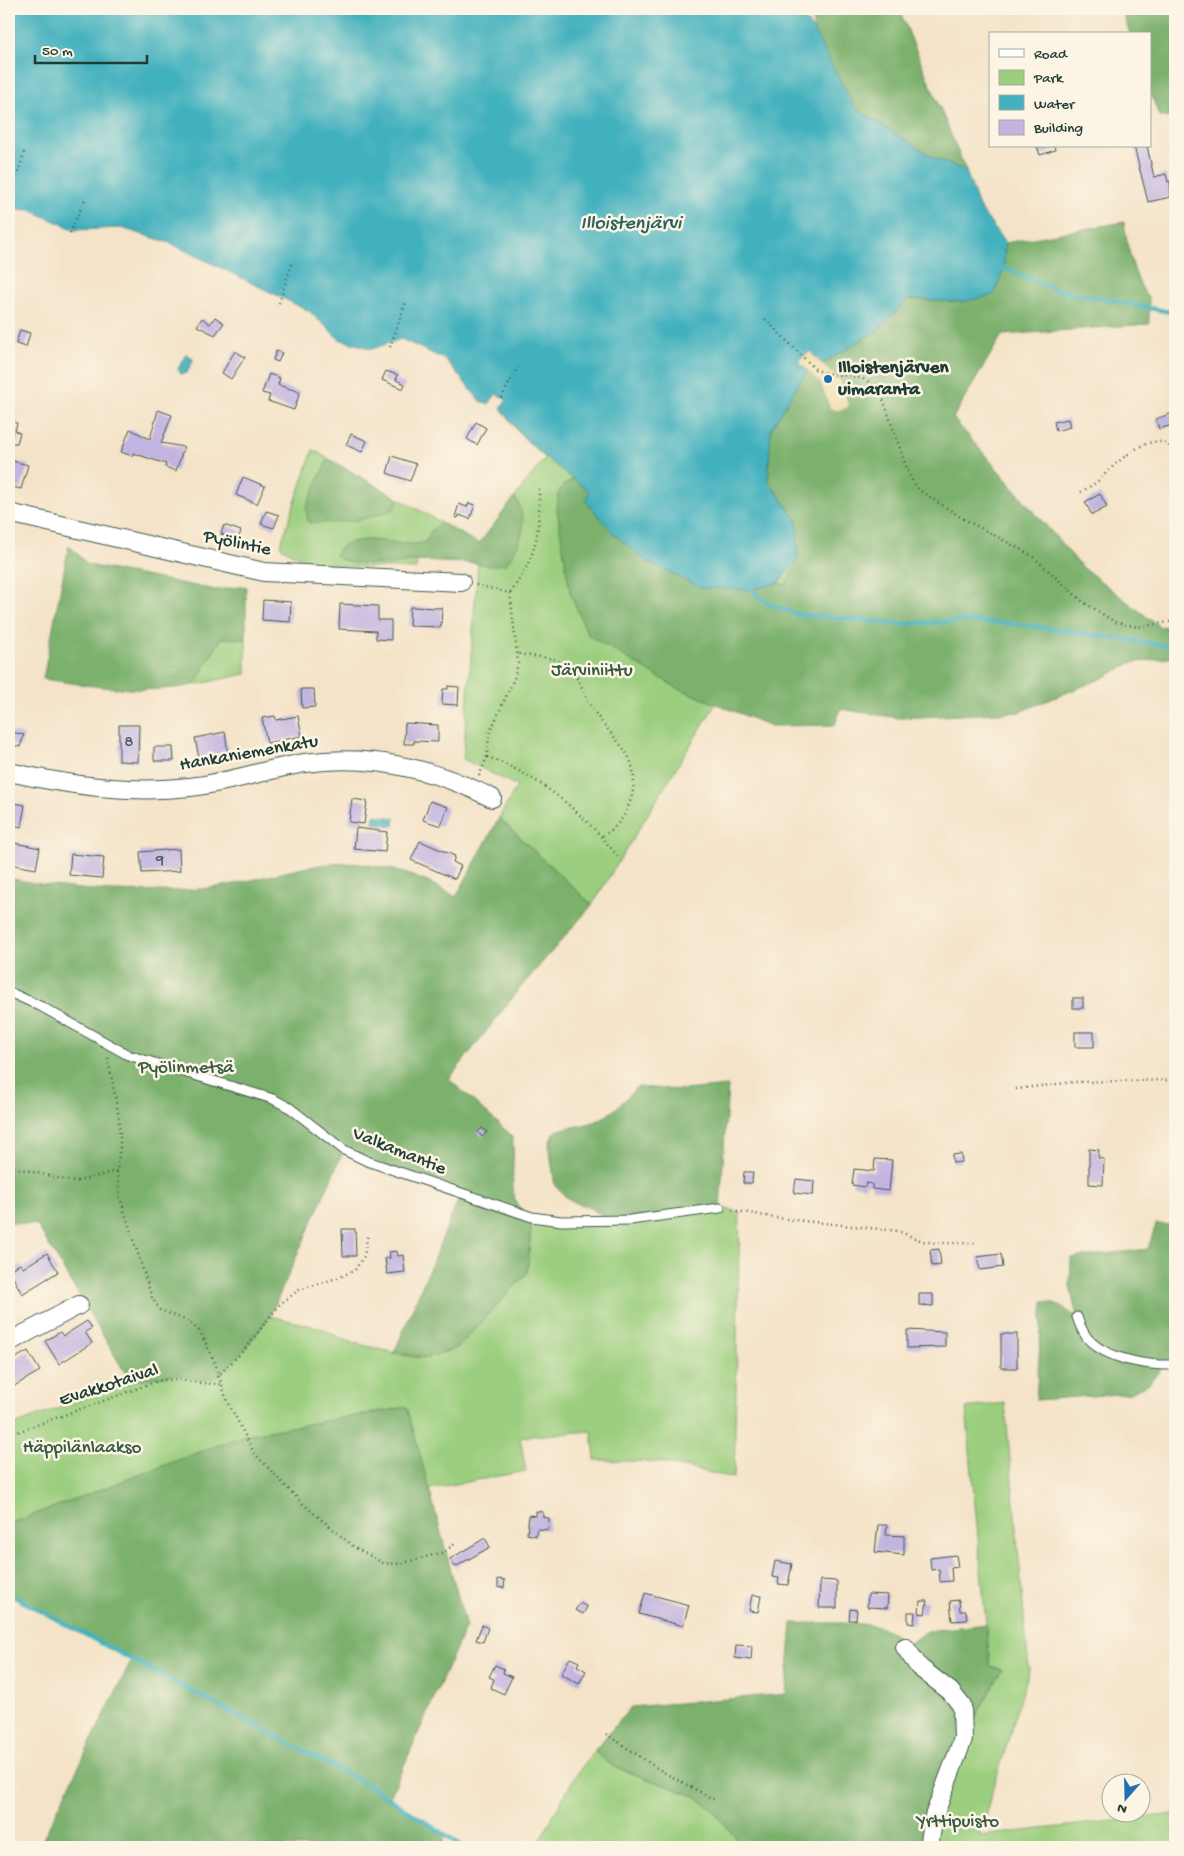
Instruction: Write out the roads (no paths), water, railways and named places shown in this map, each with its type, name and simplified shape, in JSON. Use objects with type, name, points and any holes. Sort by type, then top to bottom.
[{"type":"street","name":"Pyölintie","points":[[9,513],[264,572],[292,576],[467,583]]},
{"type":"street","name":"Hankaniemenkatu","points":[[9,772],[76,786],[153,789],[222,782],[306,763],[371,761],[422,770],[492,798]]},
{"type":"street","points":[[9,1342],[79,1305]]},
{"type":"street","points":[[905,1647],[919,1667],[950,1691],[962,1706],[964,1739],[934,1816],[929,1847]]},
{"type":"lane","name":"Valkamantie","points":[[9,992],[42,1007],[128,1055],[273,1099],[290,1108],[344,1150],[368,1161],[523,1215],[561,1221],[630,1220],[720,1208]]},
{"type":"lane","points":[[1077,1317],[1082,1331],[1091,1342],[1108,1352],[1135,1361],[1175,1365]]},
{"type":"water","name":"Illoistenjärvi","points":[[9,9],[797,9],[813,30],[855,108],[934,158],[966,171],[979,207],[1005,243],[1004,268],[994,295],[962,302],[908,299],[878,330],[822,364],[810,351],[798,361],[807,370],[771,429],[768,481],[797,520],[798,558],[779,583],[751,590],[701,588],[646,561],[614,534],[586,501],[589,491],[541,453],[511,421],[501,408],[507,400],[496,394],[489,404],[480,401],[446,360],[401,339],[372,349],[339,339],[309,311],[170,243],[121,228],[75,230],[30,210],[9,209]]},
{"type":"water","points":[[186,354],[192,357],[193,360],[187,373],[181,374],[178,369]]},
{"type":"water","points":[[374,815],[395,818],[394,826],[373,823]]},
{"type":"waterway","points":[[1004,268],[1058,290],[1175,313]]},
{"type":"waterway","points":[[751,590],[768,603],[796,614],[901,624],[966,621],[1018,624],[1175,647]]},
{"type":"waterway","points":[[9,1594],[368,1785],[464,1847]]},
{"type":"place","name":"Illoistenjärven uimaranta","points":[[828,379]]},
{"type":"park label","name":"Järviniittu","points":[[592,671]]},
{"type":"park label","name":"Pyölinmetsä","points":[[186,1068]]},
{"type":"park label","name":"Häppilänlaakso","points":[[82,1448]]},
{"type":"park label","name":"Yrttipuisto","points":[[958,1822]]}]
